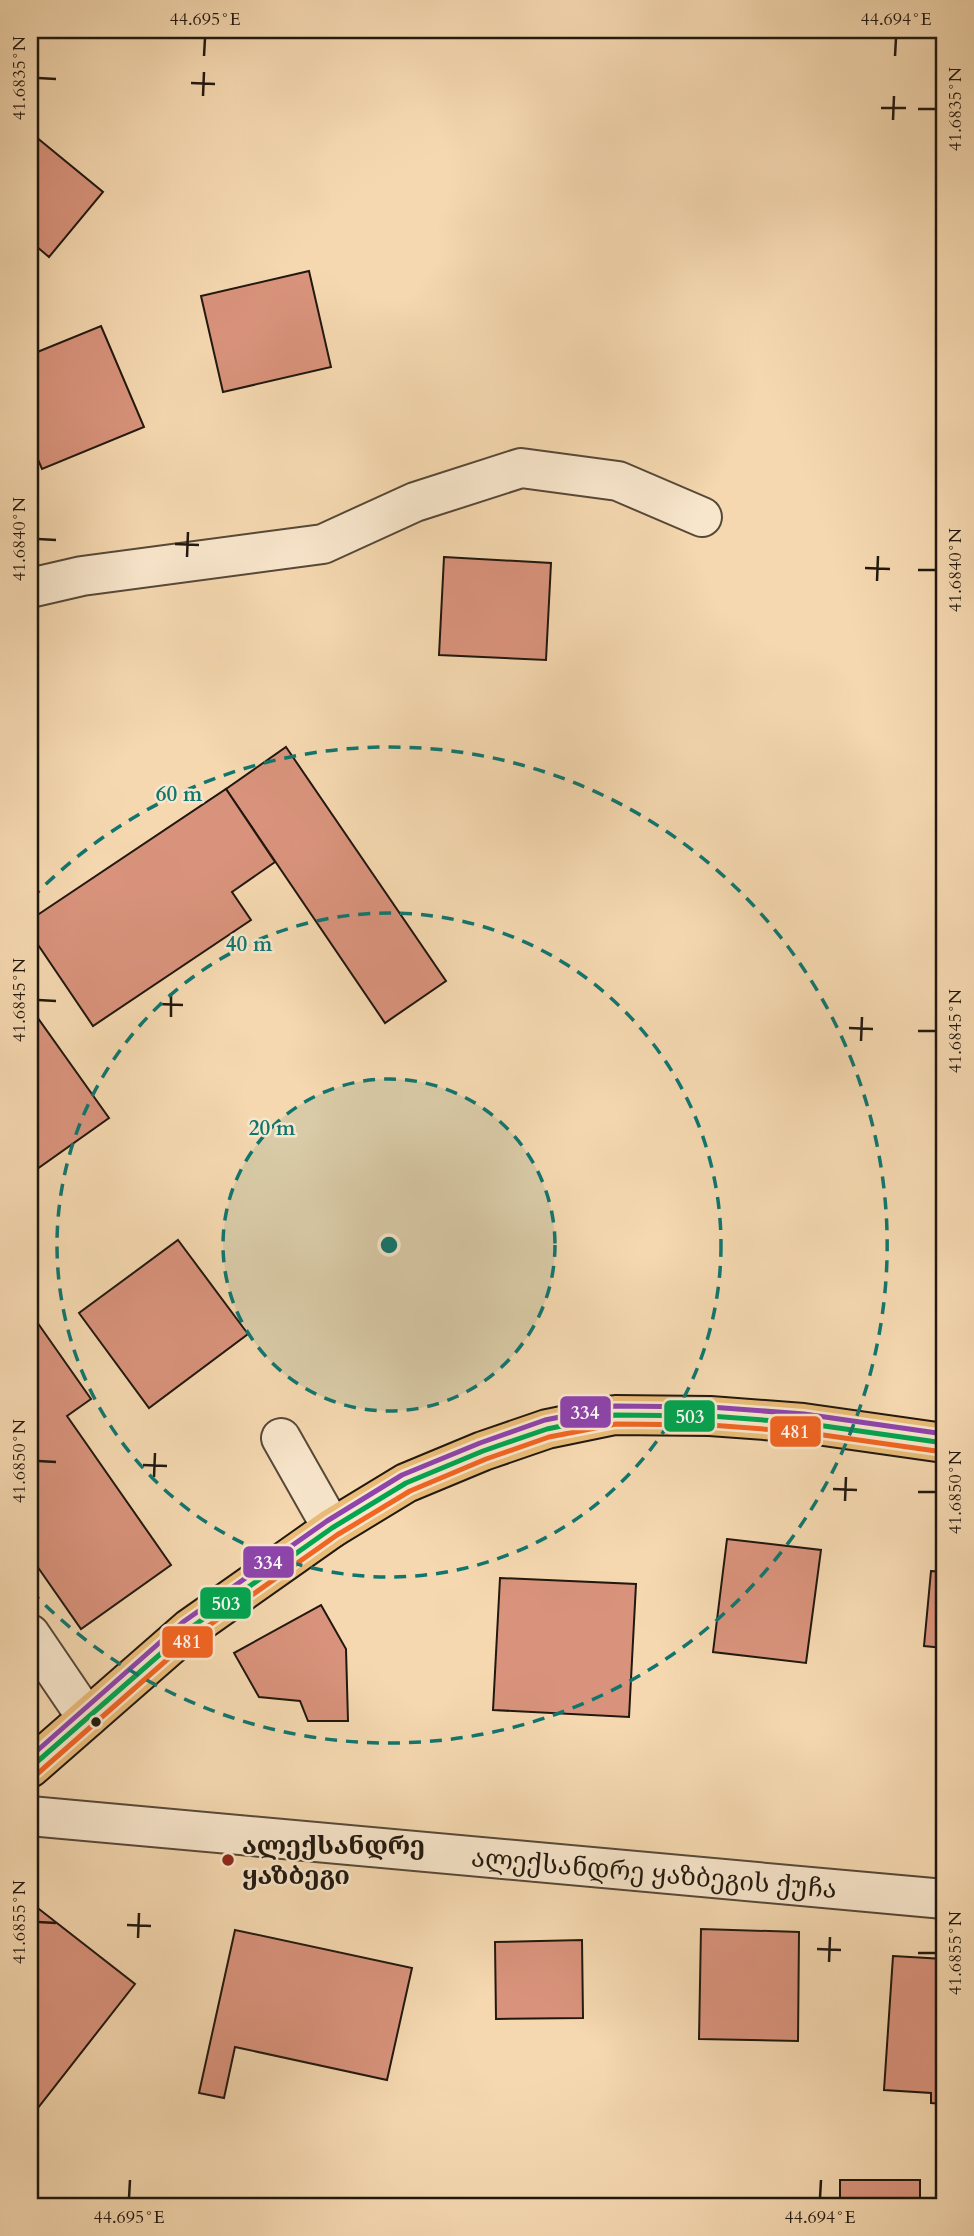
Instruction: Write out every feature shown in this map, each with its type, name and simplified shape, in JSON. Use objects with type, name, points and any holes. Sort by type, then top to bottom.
[{"type":"main road","points":[[30,1768],[189,1629],[332,1528],[406,1483],[483,1451],[547,1429],[615,1415],[710,1416],[803,1423],[944,1443]]},
{"type":"street","points":[[30,588],[82,576],[323,544],[415,502],[522,468],[618,481],[702,517]]},
{"type":"street","points":[[281,1438],[332,1528]]},
{"type":"street","points":[[30,1634],[87,1718]]},
{"type":"street","name":"ალექსანდრე ყაზბეგის ქუჩა","points":[[30,1816],[944,1899]]},
{"type":"building","points":[[30,132],[103,192],[49,257],[30,241]]},
{"type":"building","points":[[309,271],[331,367],[223,392],[201,296]]},
{"type":"building","points":[[101,326],[144,427],[42,469],[30,441],[30,355]]},
{"type":"building","points":[[444,557],[551,563],[546,660],[439,655]]},
{"type":"building","points":[[286,747],[446,981],[385,1023],[226,789]]},
{"type":"building","points":[[226,789],[275,862],[232,892],[251,920],[93,1026],[30,933],[30,920]]},
{"type":"building","points":[[30,1007],[109,1118],[30,1174]]},
{"type":"building","points":[[178,1240],[248,1334],[149,1408],[79,1313]]},
{"type":"building","points":[[30,1312],[91,1399],[67,1416],[171,1565],[81,1629],[30,1556]]},
{"type":"building","points":[[727,1539],[821,1550],[806,1663],[713,1652]]},
{"type":"building","points":[[931,1571],[944,1572],[944,1648],[924,1646]]},
{"type":"building","points":[[500,1578],[636,1584],[629,1717],[493,1710]]},
{"type":"building","points":[[321,1605],[346,1649],[348,1721],[308,1721],[300,1701],[259,1697],[234,1653]]},
{"type":"building","points":[[30,1902],[135,1984],[30,2118]]},
{"type":"building","points":[[701,1929],[799,1932],[798,2041],[699,2039]]},
{"type":"building","points":[[235,1930],[412,1968],[387,2080],[235,2047],[224,2098],[199,2093]]},
{"type":"building","points":[[582,1940],[583,2018],[496,2019],[495,1942]]},
{"type":"building","points":[[893,1956],[944,1959],[944,2104],[931,2103],[931,2093],[884,2090]]},
{"type":"building","points":[[840,2180],[920,2180],[920,2206],[840,2206]]},
{"type":"transit line","name":"334","points":[[30,1757],[183,1622],[327,1521],[402,1475],[545,1420],[615,1406],[710,1407],[804,1414],[944,1434]]},
{"type":"transit line","name":"503","points":[[30,1768],[189,1629],[332,1528],[406,1483],[483,1451],[547,1429],[615,1415],[710,1416],[803,1423],[944,1443]]},
{"type":"transit line","name":"481","points":[[36,1775],[194,1636],[337,1535],[410,1491],[486,1459],[549,1437],[616,1424],[710,1425],[802,1432],[943,1452]]},
{"type":"place","name":"ალექსანდრე ყაზბეგი","points":[[228,1860]]}]
